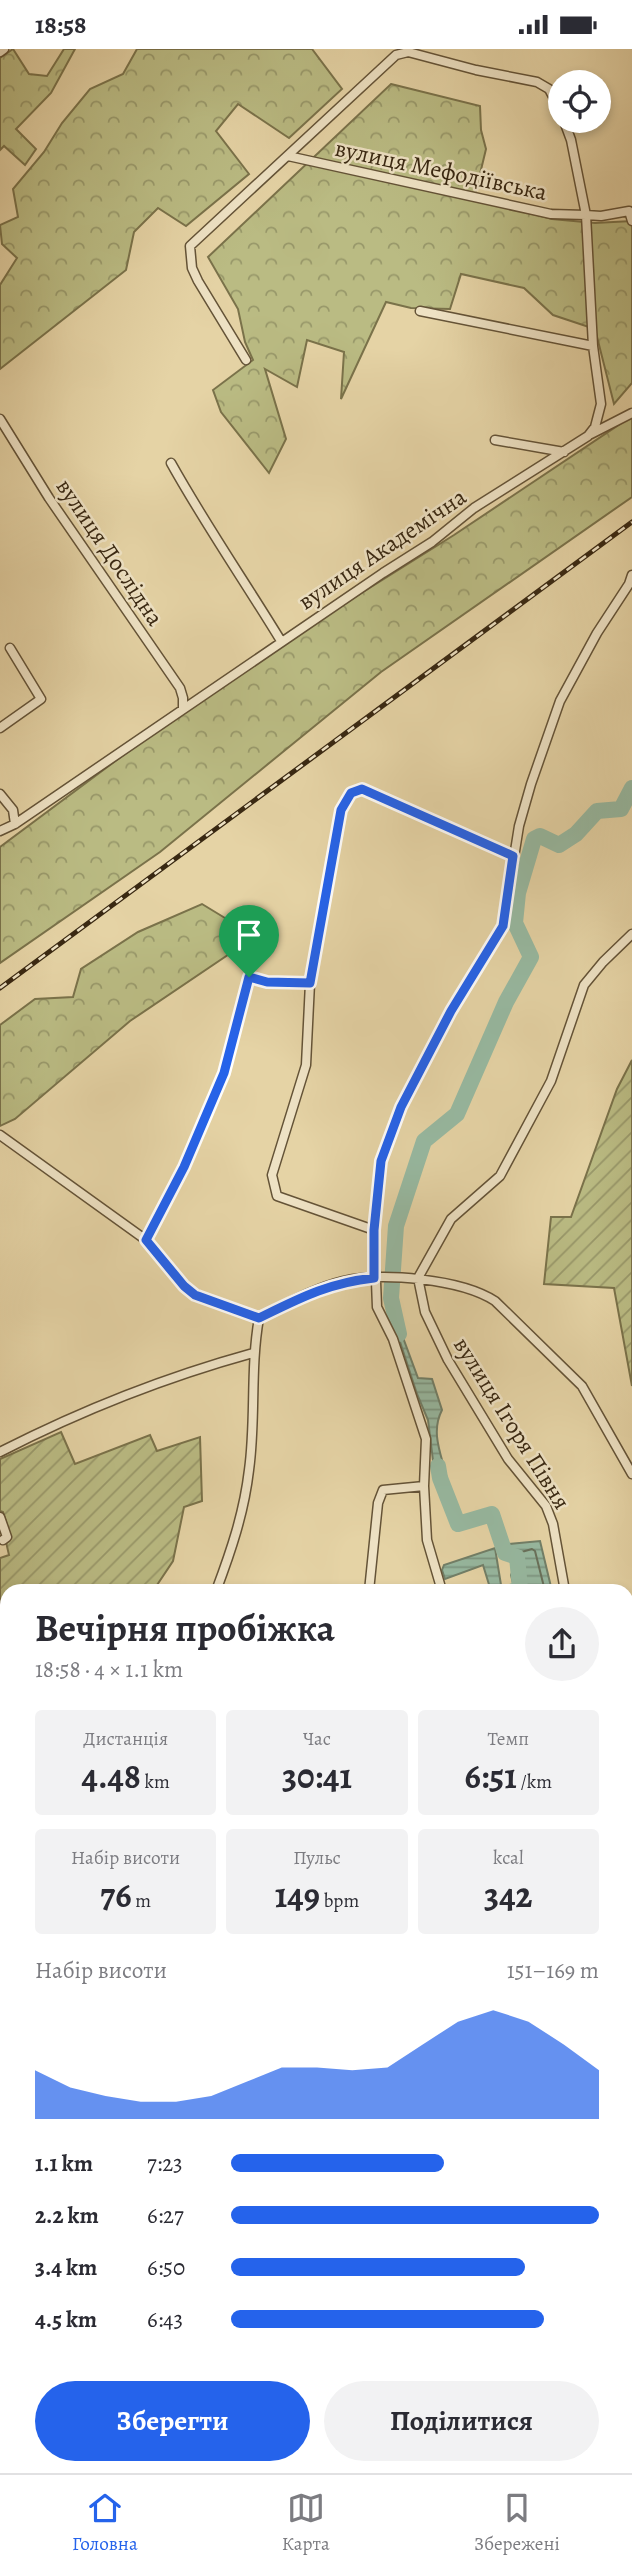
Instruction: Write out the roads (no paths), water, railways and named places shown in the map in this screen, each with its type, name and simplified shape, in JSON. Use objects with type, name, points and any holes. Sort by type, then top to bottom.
[{"type":"street","points":[[246,360],[198,281],[192,268],[190,246],[368,79],[396,55],[408,53],[537,82],[548,88]]},
{"type":"street","points":[[568,133],[586,215],[593,345],[601,404],[595,427],[588,436]]},
{"type":"street","name":"вулиця Мефодіївська","points":[[288,156],[551,215],[601,216],[630,210]]},
{"type":"street","points":[[630,210],[632,221]]},
{"type":"street","points":[[420,311],[593,345]]},
{"type":"street","name":"вулиця Академічна","points":[[0,831],[15,824],[281,641],[432,542],[474,508],[588,436],[632,413]]},
{"type":"street","name":"вулиця Дослідна","points":[[0,419],[49,498],[182,693]]},
{"type":"street","points":[[495,440],[564,452]]},
{"type":"street","points":[[171,463],[200,516],[237,568],[281,641]]},
{"type":"street","points":[[440,1584],[427,1540],[424,1486],[426,1439],[393,1339],[377,1307],[374,1230],[381,1161],[401,1107],[451,1011],[503,926],[513,856],[531,784],[560,701],[597,632],[629,584],[632,575]]},
{"type":"street","points":[[0,728],[41,699],[10,648]]},
{"type":"street","points":[[182,693],[189,699],[196,700]]},
{"type":"street","points":[[182,693],[183,708]]},
{"type":"street","points":[[374,1230],[277,1196],[272,1175],[306,1065],[310,983],[341,810],[351,793],[362,789],[513,856]]},
{"type":"street","points":[[0,794],[15,815],[15,824]]},
{"type":"street","points":[[10,806],[21,811],[34,810]]},
{"type":"street","points":[[418,1278],[451,1219],[500,1176],[551,1081],[584,985],[632,934]]},
{"type":"street","points":[[146,1240],[184,1167],[224,1073],[249,977],[267,982],[310,983]]},
{"type":"street","points":[[0,1135],[146,1240],[184,1286],[195,1295],[259,1318],[299,1298],[343,1282],[418,1278],[481,1292],[495,1301],[582,1386],[632,1473]]},
{"type":"street","name":"вулиця Ігоря Півня","points":[[418,1278],[425,1312],[448,1360],[508,1459],[546,1506],[553,1524],[564,1584]]},
{"type":"street","points":[[218,1584],[242,1514],[248,1479],[253,1353],[259,1318]]},
{"type":"street","points":[[0,1453],[132,1393],[205,1366],[253,1353]]},
{"type":"street","points":[[370,1584],[378,1503],[383,1490],[424,1486]]},
{"type":"street","points":[[0,1517],[7,1537],[3,1540],[0,1534]]},
{"type":"water","points":[[389,1308],[395,1316],[418,1378],[432,1379],[442,1410],[438,1419],[437,1438],[448,1484],[436,1485],[428,1420]]},
{"type":"water","points":[[540,1541],[550,1584],[513,1584],[511,1575],[514,1568],[510,1553],[506,1549],[509,1544]]},
{"type":"water","points":[[495,1548],[501,1584],[489,1584],[483,1565],[445,1579],[442,1570],[444,1565]]},
{"type":"waterway","points":[[399,1334],[391,1298],[396,1226],[424,1141],[457,1114],[506,1002],[531,957],[515,923],[518,893],[534,839],[540,836],[559,845],[576,834],[597,811],[621,809],[632,788]]},
{"type":"waterway","points":[[438,1466],[458,1524],[492,1514],[505,1553],[517,1557],[520,1584]]},
{"type":"railway","points":[[0,988],[632,522]]}]
